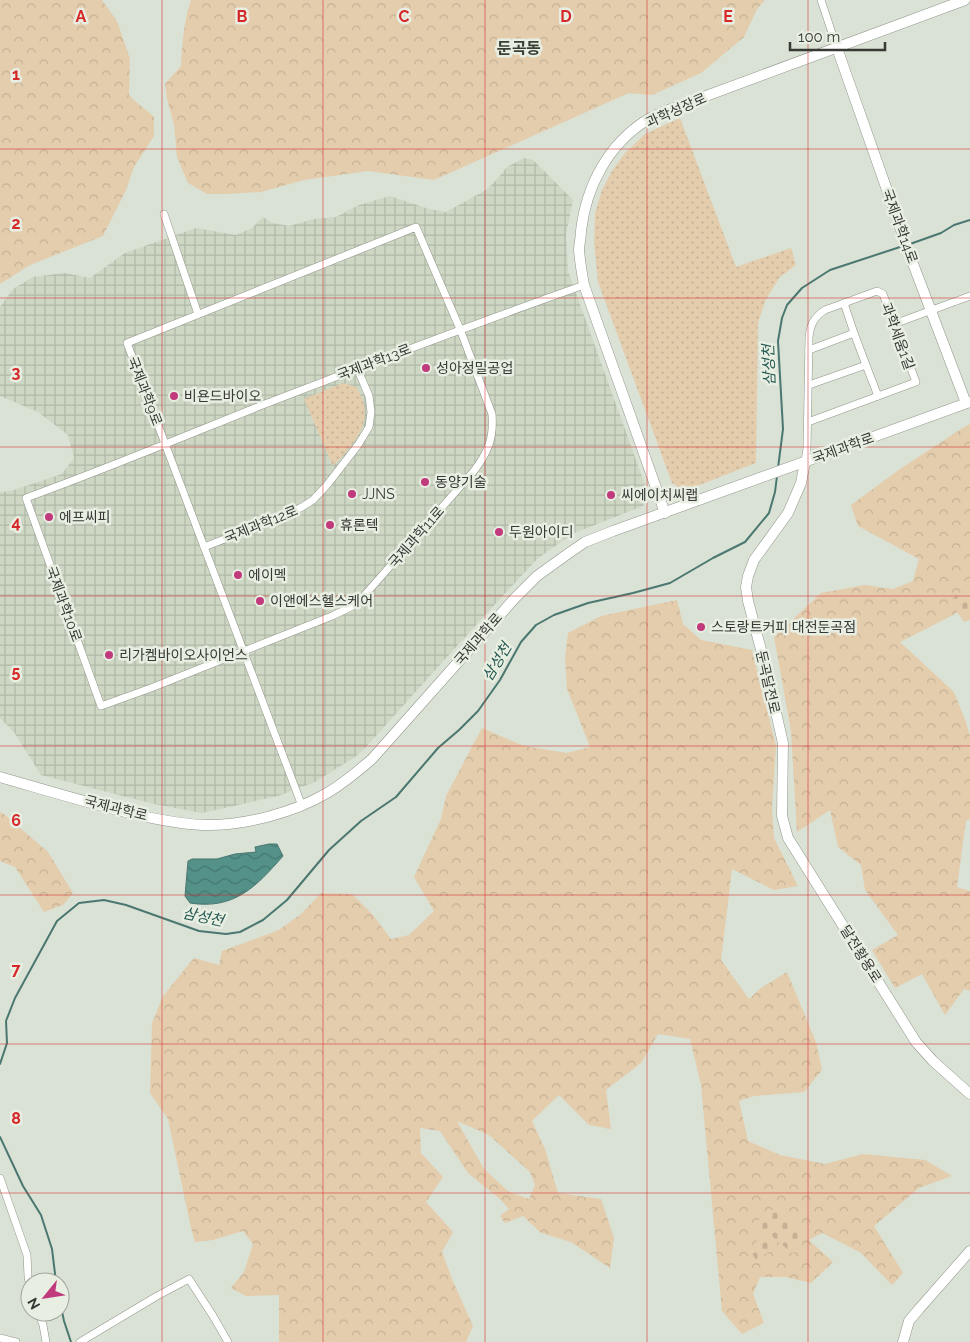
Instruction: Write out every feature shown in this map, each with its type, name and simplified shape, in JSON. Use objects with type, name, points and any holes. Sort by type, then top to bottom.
[{"type":"street","points":[[821,0],[837,48]]},
{"type":"street","name":"과학성장로","points":[[665,512],[584,285],[579,250],[583,218],[591,190],[601,168],[612,151],[624,138],[647,120],[679,106],[965,0]]},
{"type":"street","name":"국제과학14로","points":[[837,48],[912,261],[968,402]]},
{"type":"street","points":[[164,214],[198,314]]},
{"type":"street","name":"국제과학9로","points":[[302,806],[127,342],[416,227],[460,329]]},
{"type":"street","name":"국제과학13로","points":[[165,444],[357,368],[584,285]]},
{"type":"street","name":"과학세움1길","points":[[805,462],[810,330],[813,321],[825,310],[877,291],[883,294],[916,382],[808,422]]},
{"type":"street","points":[[894,324],[969,298]]},
{"type":"street","points":[[844,303],[878,396]]},
{"type":"street","name":"국제과학11로","points":[[244,650],[351,607],[375,583],[480,463],[491,439],[493,428],[492,414],[460,329]]},
{"type":"street","points":[[809,350],[854,333]]},
{"type":"street","points":[[809,385],[866,365]]},
{"type":"street","name":"국제과학12로","points":[[204,547],[302,508],[313,500],[327,485],[358,445],[369,427],[371,412],[368,396],[357,368]]},
{"type":"street","name":"국제과학로","points":[[0,777],[122,812],[180,823],[208,825],[242,822],[278,814],[302,806],[328,793],[372,759],[515,598],[537,576],[585,542],[968,402]]},
{"type":"street","name":"국제과학10로","points":[[165,444],[26,498],[101,706],[244,650]]},
{"type":"street","name":"둔곡달전로","points":[[782,798],[783,743],[746,587],[754,560],[788,514],[802,483],[805,462]]},
{"type":"street","name":"달전황용로","points":[[782,798],[782,816],[788,838],[916,1042],[933,1061],[970,1094]]},
{"type":"street","points":[[0,1178],[28,1255],[28,1272]]},
{"type":"street","points":[[903,1342],[909,1321],[970,1251]]},
{"type":"street","points":[[80,1342],[189,1279],[228,1342]]},
{"type":"street","points":[[42,1322],[46,1342]]},
{"type":"street","points":[[0,1338],[16,1342]]},
{"type":"shaded area","points":[[524,158],[533,160],[573,200],[566,234],[568,271],[649,496],[643,506],[572,534],[537,559],[364,749],[355,757],[315,782],[278,796],[202,813],[154,804],[41,775],[14,732],[0,718],[0,492],[11,491],[62,474],[74,458],[68,435],[38,412],[0,396],[0,307],[13,289],[33,277],[65,273],[90,278],[125,253],[196,228],[236,235],[252,228],[263,217],[272,223],[289,226],[314,219],[336,217],[359,205],[390,196],[429,209],[446,212],[486,190],[507,167]]},
{"type":"green space","points":[[0,0],[102,0],[117,21],[130,59],[129,95],[154,117],[154,136],[134,167],[126,190],[103,236],[30,265],[0,284]]},
{"type":"green space","points":[[191,0],[765,0],[757,9],[744,37],[701,73],[652,95],[629,93],[434,180],[368,171],[304,180],[261,192],[207,194],[188,183],[177,157],[174,125],[165,84],[181,66],[184,33]]},
{"type":"green space","points":[[680,118],[736,267],[791,248],[796,265],[779,278],[765,301],[758,323],[756,463],[684,491],[672,483],[598,282],[594,243],[595,213],[602,190],[612,171],[625,153],[645,134]]},
{"type":"green space","points":[[343,383],[356,387],[363,400],[364,423],[356,438],[333,466],[304,399]]},
{"type":"green space","points":[[970,424],[970,612],[963,610],[900,642],[954,692],[970,736],[970,819],[966,821],[957,887],[970,891],[970,991],[964,989],[945,1015],[922,974],[895,988],[872,950],[898,935],[865,890],[861,865],[838,847],[830,810],[797,832],[791,731],[774,637],[821,593],[865,585],[893,589],[913,581],[919,559],[858,526],[851,505],[900,469]]},
{"type":"green space","points":[[970,588],[970,620],[964,622],[951,600]]},
{"type":"green space","points":[[677,600],[683,624],[701,640],[752,650],[776,746],[772,808],[774,838],[798,886],[774,890],[732,869],[721,960],[749,999],[761,988],[787,972],[816,1042],[822,1070],[804,1092],[754,1096],[739,1101],[748,1141],[780,1155],[825,1164],[863,1154],[925,1160],[952,1176],[919,1188],[874,1226],[903,1273],[892,1285],[861,1253],[822,1233],[809,1240],[833,1262],[811,1283],[786,1277],[760,1277],[753,1294],[764,1323],[742,1334],[722,1311],[701,1085],[690,1039],[658,1034],[641,1063],[606,1090],[611,1129],[589,1125],[559,1095],[532,1121],[545,1149],[558,1193],[601,1199],[614,1238],[610,1268],[571,1242],[541,1233],[523,1216],[505,1223],[500,1216],[509,1209],[468,1173],[440,1131],[420,1128],[421,1153],[443,1177],[426,1202],[453,1232],[442,1252],[473,1326],[466,1342],[279,1342],[279,1295],[246,1296],[231,1288],[244,1272],[253,1244],[243,1231],[213,1240],[195,1242],[168,1119],[150,1093],[152,1023],[163,996],[194,958],[219,965],[222,951],[279,930],[301,914],[321,893],[352,894],[373,915],[391,939],[409,935],[434,911],[414,877],[441,819],[446,796],[482,728],[524,746],[567,753],[590,747],[567,689],[565,657],[568,633],[601,616]],"holes":[[[457,1121],[489,1135],[530,1172],[535,1185],[529,1199],[509,1192],[484,1169]]]},
{"type":"green space","points":[[0,812],[48,852],[73,893],[63,905],[44,912],[15,867],[0,861]]},
{"type":"green space","points":[[774,1209],[787,1216],[788,1227],[795,1227],[799,1239],[798,1252],[792,1253],[773,1237],[759,1231],[757,1223],[763,1215]]},
{"type":"green space","points":[[763,1240],[776,1247],[757,1260],[753,1256],[753,1248],[757,1241]]},
{"type":"water","points":[[277,844],[283,856],[243,894],[219,903],[206,904],[190,903],[185,896],[188,861],[192,859],[217,859],[235,854],[256,852],[255,847]]},
{"type":"waterway","name":"삼성천","points":[[910,244],[970,220]]},
{"type":"waterway","name":"삼성천","points":[[778,468],[783,429],[778,341],[782,318],[787,305],[802,288],[830,270],[903,246]]},
{"type":"waterway","name":"삼성천","points":[[0,1064],[7,1043],[6,1021],[15,998],[57,921],[79,903],[104,900],[126,905],[199,931],[226,934],[240,932],[263,920],[287,900],[329,850],[361,821],[396,797],[438,748],[478,711],[500,680],[521,642],[536,625],[554,615],[588,603],[670,583],[745,542],[769,513],[777,476]]},
{"type":"waterway","name":"삼성천","points":[[0,1137],[23,1186],[41,1215],[52,1249],[55,1272]]},
{"type":"waterway","name":"삼성천","points":[[64,1322],[71,1342]]},
{"type":"place","name":"성아정밀공업","points":[[426,368]]},
{"type":"place","name":"비욘드바이오","points":[[174,396]]},
{"type":"place","name":"동양기술","points":[[425,482]]},
{"type":"place","name":"JJNS","points":[[352,494]]},
{"type":"place","name":"씨에이치씨랩","points":[[611,495]]},
{"type":"place","name":"에프씨피","points":[[49,517]]},
{"type":"place","name":"휴론텍","points":[[330,525]]},
{"type":"place","name":"두원아이디","points":[[499,532]]},
{"type":"place","name":"에이멕","points":[[238,575]]},
{"type":"place","name":"이앤에스헬스케어","points":[[260,601]]},
{"type":"place","name":"스토랑트커피 대전둔곡점","points":[[701,627]]},
{"type":"place","name":"리가켐바이오사이언스","points":[[109,655]]},
{"type":"district","name":"둔곡동","points":[[519,48]]}]
